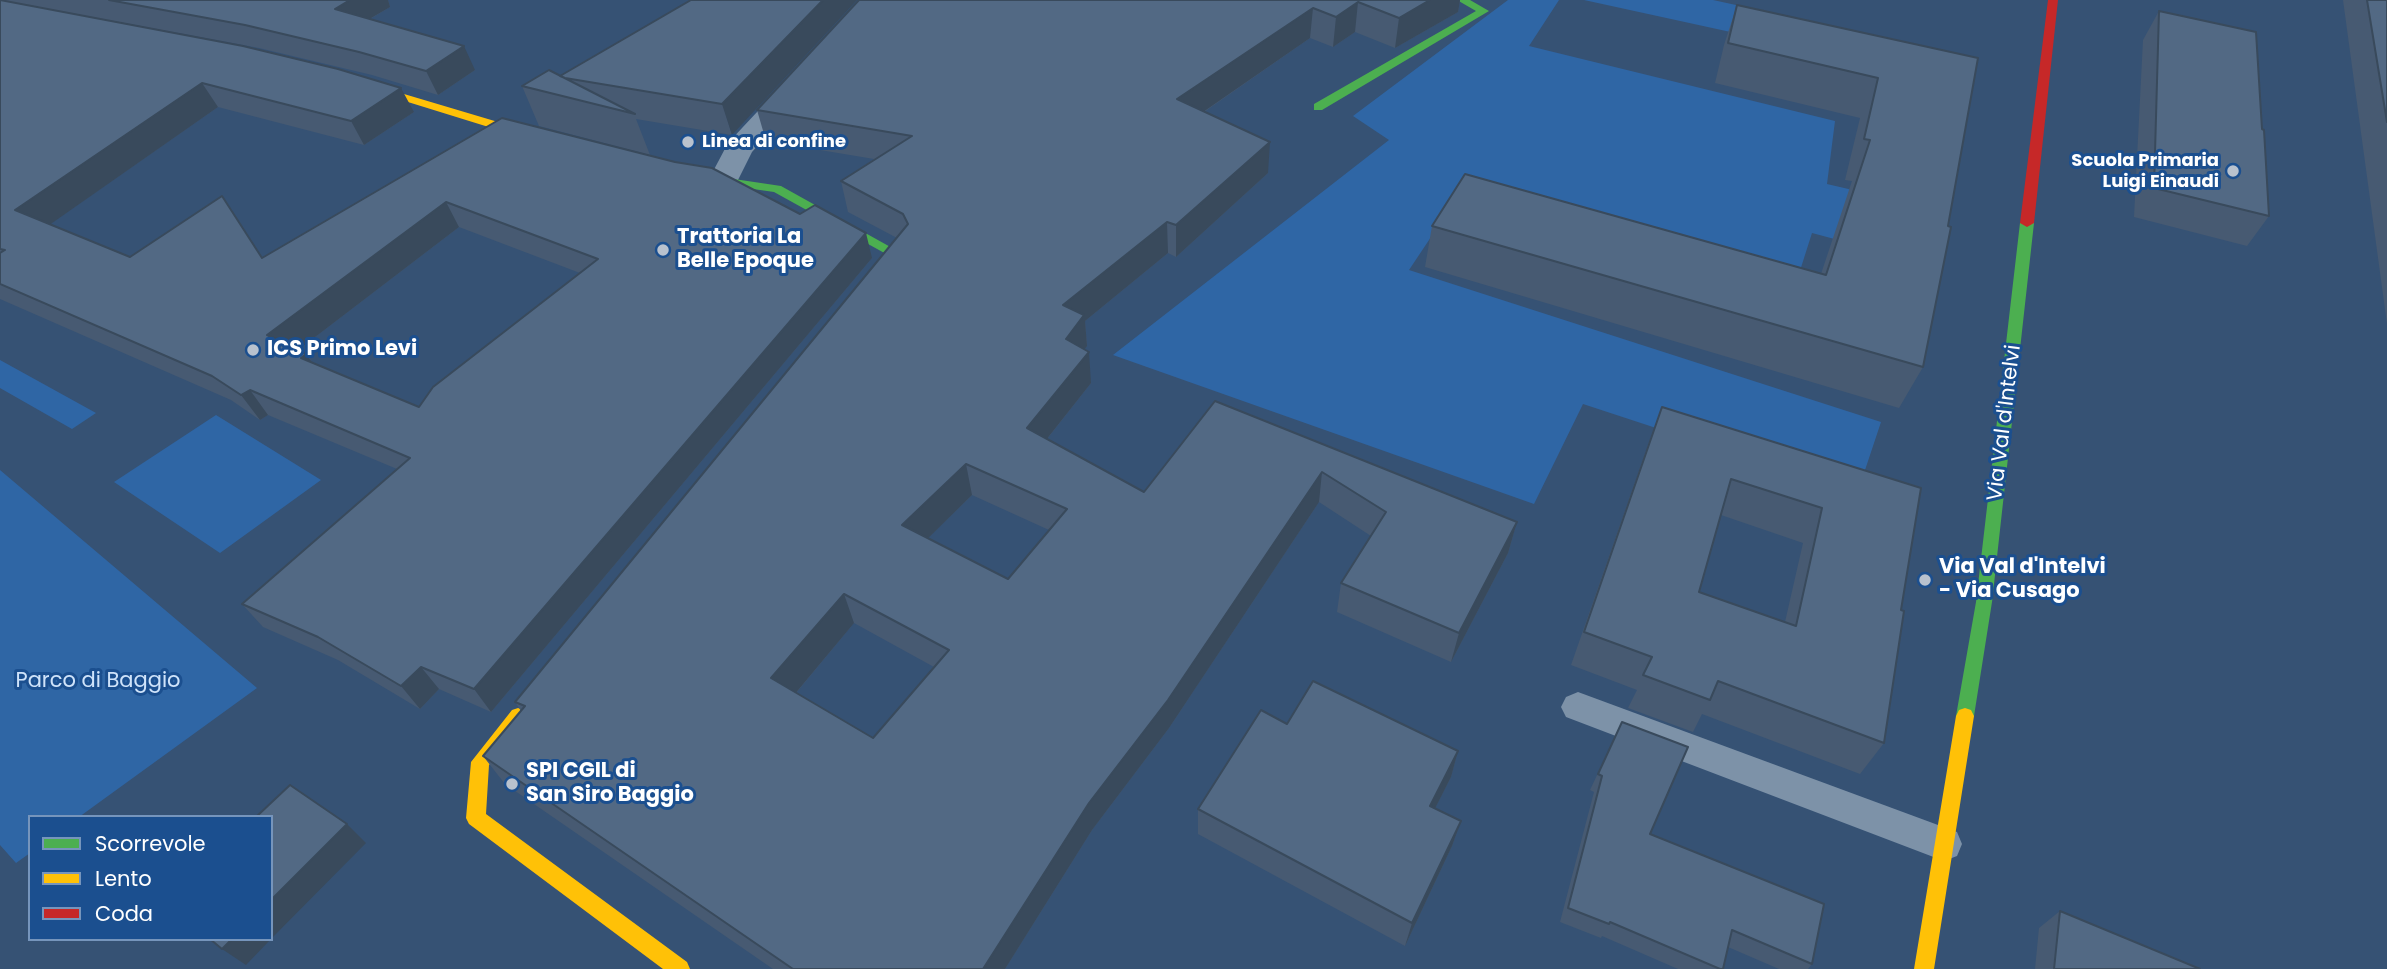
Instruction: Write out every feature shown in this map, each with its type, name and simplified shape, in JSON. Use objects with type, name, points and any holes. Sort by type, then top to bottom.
[{"type":"street","points":[[1318,107],[1484,11],[1462,0]]},
{"type":"street","name":"Via Val d'Intelvi","points":[[1924,969],[1984,602],[2053,0]]},
{"type":"street","points":[[724,179],[739,149],[812,70]]},
{"type":"street","points":[[335,78],[559,144]]},
{"type":"street","points":[[671,172],[777,189],[896,254],[860,298]]},
{"type":"street","points":[[525,708],[481,762],[476,818],[680,969]]},
{"type":"lane","points":[[1578,706],[1944,844]]},
{"type":"green space","points":[[1508,0],[1559,0],[1529,46],[1835,121],[1827,184],[1930,208],[1913,260],[1812,233],[1790,302],[1453,204],[1409,270],[1881,422],[1857,494],[1583,404],[1534,504],[1113,355],[1389,140],[1353,116]]},
{"type":"green space","points":[[1584,0],[1713,0],[1961,54],[1955,81]]},
{"type":"green space","points":[[0,360],[96,413],[72,429],[0,388]]},
{"type":"green space","points":[[216,415],[321,480],[220,553],[114,482]]},
{"type":"green space","name":"Parco di Baggio","points":[[0,470],[257,688],[82,815],[28,815],[28,854],[16,863],[0,845]]},
{"type":"building","points":[[0,0],[243,46],[338,69],[401,88],[351,121],[202,83],[15,210],[130,257],[222,196],[262,258],[502,118],[675,162],[712,168],[800,214],[815,205],[866,233],[474,689],[421,667],[401,686],[318,637],[242,604],[410,458],[250,390],[241,395],[212,376],[0,284],[0,253],[5,250],[0,249]],"holes":[[[446,202],[598,259],[433,387],[419,407],[301,358],[306,354],[267,335]]]},
{"type":"building","points":[[109,0],[350,0],[335,9],[464,46],[426,71],[245,25]]},
{"type":"building","points":[[691,0],[823,0],[722,104],[560,76]]},
{"type":"building","points":[[859,0],[1430,0],[1399,18],[1358,2],[1336,17],[1313,8],[1177,99],[1270,142],[1176,225],[1167,222],[1063,305],[1084,315],[1066,339],[1089,352],[1027,428],[1144,492],[1215,401],[1517,522],[1459,633],[1341,583],[1386,512],[1322,472],[1168,700],[1089,803],[983,969],[793,969],[483,756],[525,706],[515,702],[908,224],[903,214],[841,181],[912,136],[757,110]],"holes":[[[966,464],[1067,509],[1008,579],[902,525]],[[844,594],[949,650],[873,738],[771,678]]]},
{"type":"building","points":[[2367,0],[2387,0],[2387,122]]},
{"type":"building","points":[[1737,5],[1978,58],[1948,226],[1951,227],[1923,367],[1432,226],[1465,174],[1826,275],[1870,140],[1864,139],[1878,78],[1728,43]]},
{"type":"building","points":[[2159,11],[2256,32],[2269,216],[2154,188]]},
{"type":"building","points":[[549,70],[635,114],[522,86]]},
{"type":"building","points":[[1662,407],[1921,488],[1901,610],[1904,611],[1884,743],[1718,681],[1710,700],[1643,675],[1652,657],[1584,632]],"holes":[[[1731,479],[1822,508],[1796,626],[1699,592]]]},
{"type":"building","points":[[1313,681],[1458,751],[1430,806],[1461,821],[1412,923],[1198,809],[1261,710],[1287,724]]},
{"type":"building","points":[[1622,722],[1688,747],[1650,834],[1824,904],[1812,964],[1732,930],[1723,969],[1720,969],[1610,922],[1609,924],[1568,908],[1602,776],[1598,774]]},
{"type":"building","points":[[290,785],[347,824],[273,898],[273,815],[258,815]]},
{"type":"building","points":[[2060,911],[2200,969],[2054,969]]},
{"type":"building","points":[[212,941],[230,941],[222,949]]},
{"type":"traffic: fast","points":[[1318,107],[1484,11],[1462,0]]},
{"type":"traffic: fast","points":[[687,176],[777,189],[896,254],[869,287]]},
{"type":"traffic: fast","points":[[1965,716],[1984,602],[2027,223]]},
{"type":"traffic: slow","points":[[357,83],[541,139]]},
{"type":"traffic: slow","points":[[518,716],[480,762],[476,818],[680,969]]},
{"type":"traffic: slow","points":[[1924,969],[1965,716]]},
{"type":"traffic: jam","points":[[2027,223],[2053,0]]},
{"type":"place","name":"Linea di confine","points":[[688,142]]},
{"type":"place","name":"Scuola Primaria Luigi Einaudi","points":[[2233,171]]},
{"type":"place","name":"Trattoria La Belle Epoque","points":[[663,250]]},
{"type":"place","name":"ICS Primo Levi","points":[[253,350]]},
{"type":"place","name":"Via Val d'Intelvi - Via Cusago","points":[[1925,580]]},
{"type":"place","name":"SPI CGIL di San Siro Baggio","points":[[512,784]]}]
